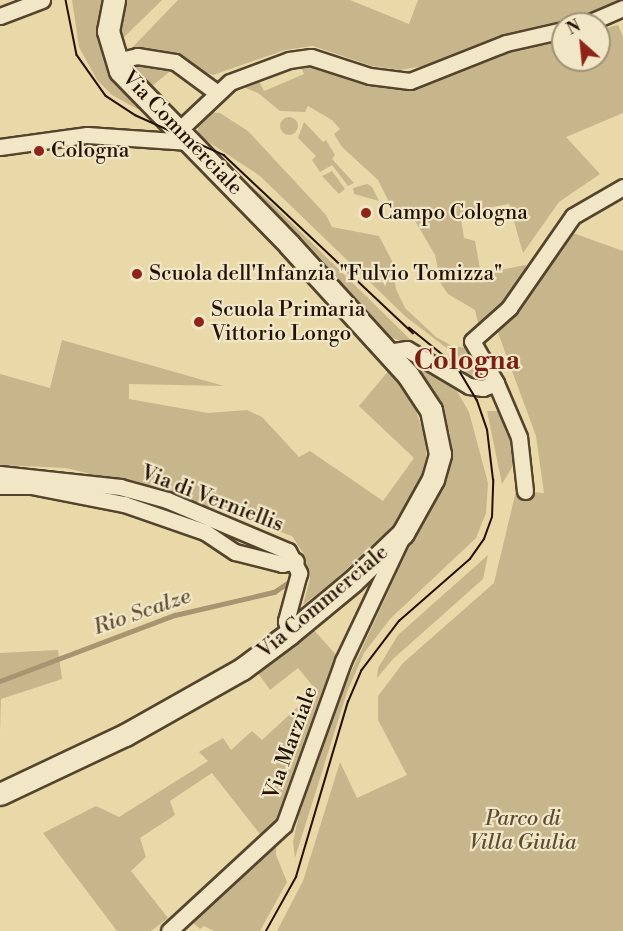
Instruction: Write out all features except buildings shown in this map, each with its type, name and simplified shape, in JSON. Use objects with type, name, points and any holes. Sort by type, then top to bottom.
[{"type":"main road","name":"Via Commerciale","points":[[0,794],[63,768],[135,730],[242,669],[289,634],[353,581],[403,533],[433,479],[440,454],[439,438],[421,392],[388,352],[131,85],[116,61],[108,31],[114,0]]},
{"type":"street","points":[[0,16],[42,0]]},
{"type":"street","points":[[0,147],[87,135],[183,137],[216,92],[237,78],[301,57],[324,59],[384,80],[410,81],[506,44],[551,33]]},
{"type":"street","points":[[116,61],[137,56],[175,62],[216,92]]},
{"type":"street","points":[[525,491],[519,437],[496,383],[472,341],[509,308],[573,216],[623,187]]},
{"type":"street","points":[[388,352],[407,349],[469,386],[483,388],[496,383]]},
{"type":"street","name":"Via di Verniellis","points":[[0,474],[71,479],[167,500],[255,534],[288,551],[296,561],[299,573],[286,621],[289,634]]},
{"type":"street","name":"Via di Verniellis","points":[[0,486],[31,486],[124,504],[205,532],[235,552],[282,564],[296,561]]},
{"type":"street","name":"Via Marziale","points":[[169,931],[284,825],[343,661],[403,533]]},
{"type":"green space","points":[[72,0],[108,0],[103,30],[163,123],[112,95],[97,80],[79,47]]},
{"type":"green space","points":[[122,0],[162,0],[118,43],[117,15]]},
{"type":"green space","points":[[178,0],[350,0],[409,24],[418,0],[619,0],[592,12],[551,12],[551,24],[523,30],[429,65],[400,70],[372,66],[313,46],[285,50],[213,75],[180,63],[151,87],[136,73],[127,53]]},
{"type":"green space","points":[[618,25],[623,36],[623,113],[566,137],[600,174],[559,202],[523,253],[509,204],[460,213],[464,238],[475,241],[481,274],[525,265],[529,268],[488,322],[479,327],[475,310],[448,294],[441,284],[435,255],[410,212],[397,218],[378,180],[342,147],[334,134],[340,129],[332,120],[308,106],[305,112],[280,111],[258,93],[241,86],[233,93],[227,89],[256,75],[264,91],[304,74],[298,60],[390,85],[548,37],[551,37],[551,72],[611,72],[611,27]]},
{"type":"green space","points":[[205,112],[220,113],[248,131],[326,215],[332,227],[379,236],[392,261],[396,289],[405,308],[436,337],[452,346],[466,348],[477,367],[473,376],[470,378],[448,349],[406,317],[260,176],[198,135],[198,123]]},
{"type":"green space","points":[[289,117],[295,120],[298,126],[295,132],[289,135],[283,132],[280,126],[283,120]]},
{"type":"green space","points":[[304,122],[323,142],[326,140],[335,155],[332,159],[354,183],[348,186],[332,165],[320,172],[312,160],[316,156],[298,138]]},
{"type":"green space","points":[[224,164],[269,201],[418,347],[390,337]]},
{"type":"green space","points":[[332,171],[345,189],[339,194],[322,176]]},
{"type":"green space","points":[[367,184],[372,187],[379,201],[354,194],[353,188]]},
{"type":"green space","name":"Parco di Villa Giulia","points":[[573,233],[623,251],[623,931],[277,931],[303,881],[340,762],[357,798],[407,775],[378,720],[378,696],[403,663],[494,583],[516,491],[544,493],[536,436],[497,330],[534,289]]},
{"type":"green space","points":[[62,340],[224,386],[129,384],[129,399],[208,413],[247,410],[262,417],[299,457],[310,451],[383,501],[414,458],[359,406],[390,369],[415,408],[425,436],[427,466],[416,493],[395,523],[336,579],[303,605],[310,579],[305,556],[292,536],[168,493],[66,468],[0,465],[0,374],[50,388]]},
{"type":"green space","points":[[411,363],[454,386],[469,412],[488,483],[486,513],[476,538],[390,619],[364,653],[347,692],[295,858],[293,842],[299,814],[334,709],[448,463],[450,433],[435,396]]},
{"type":"green space","points":[[487,411],[501,411],[510,436],[514,464],[502,484]]},
{"type":"green space","points":[[488,555],[483,579],[393,659],[377,678],[378,668],[398,635]]},
{"type":"green space","points":[[312,628],[339,658],[302,749],[281,814],[263,838],[212,773],[170,801],[175,815],[140,838],[146,857],[131,871],[168,918],[151,931],[117,931],[43,833],[96,806],[119,817],[208,761],[199,752],[223,738],[231,750],[252,731],[262,740],[316,690],[298,668],[270,690],[256,670]]},
{"type":"green space","points":[[58,650],[62,679],[1,699],[0,732],[0,653]]},
{"type":"green space","points":[[276,840],[276,855],[287,882],[260,931],[214,931],[204,926],[200,929],[190,920]]},
{"type":"waterway","name":"Rio Scalze","points":[[0,681],[175,615],[274,592],[293,579]]},
{"type":"tram line","points":[[66,0],[77,55],[106,96],[135,115],[224,155],[413,333]]},
{"type":"tram line","points":[[266,931],[296,877],[348,702],[361,671],[399,621],[470,559],[484,539],[492,517],[493,480],[487,430],[477,401],[456,366],[409,328]]},
{"type":"place","name":"Cologna","points":[[39,151]]},
{"type":"place","name":"Campo Cologna","points":[[366,213]]},
{"type":"place","name":"Scuola dell'Infanzia \"Fulvio Tomizza\"","points":[[137,274]]},
{"type":"place","name":"Scuola Primaria Vittorio Longo","points":[[199,322]]},
{"type":"district","name":"Cologna","points":[[467,362]]}]
